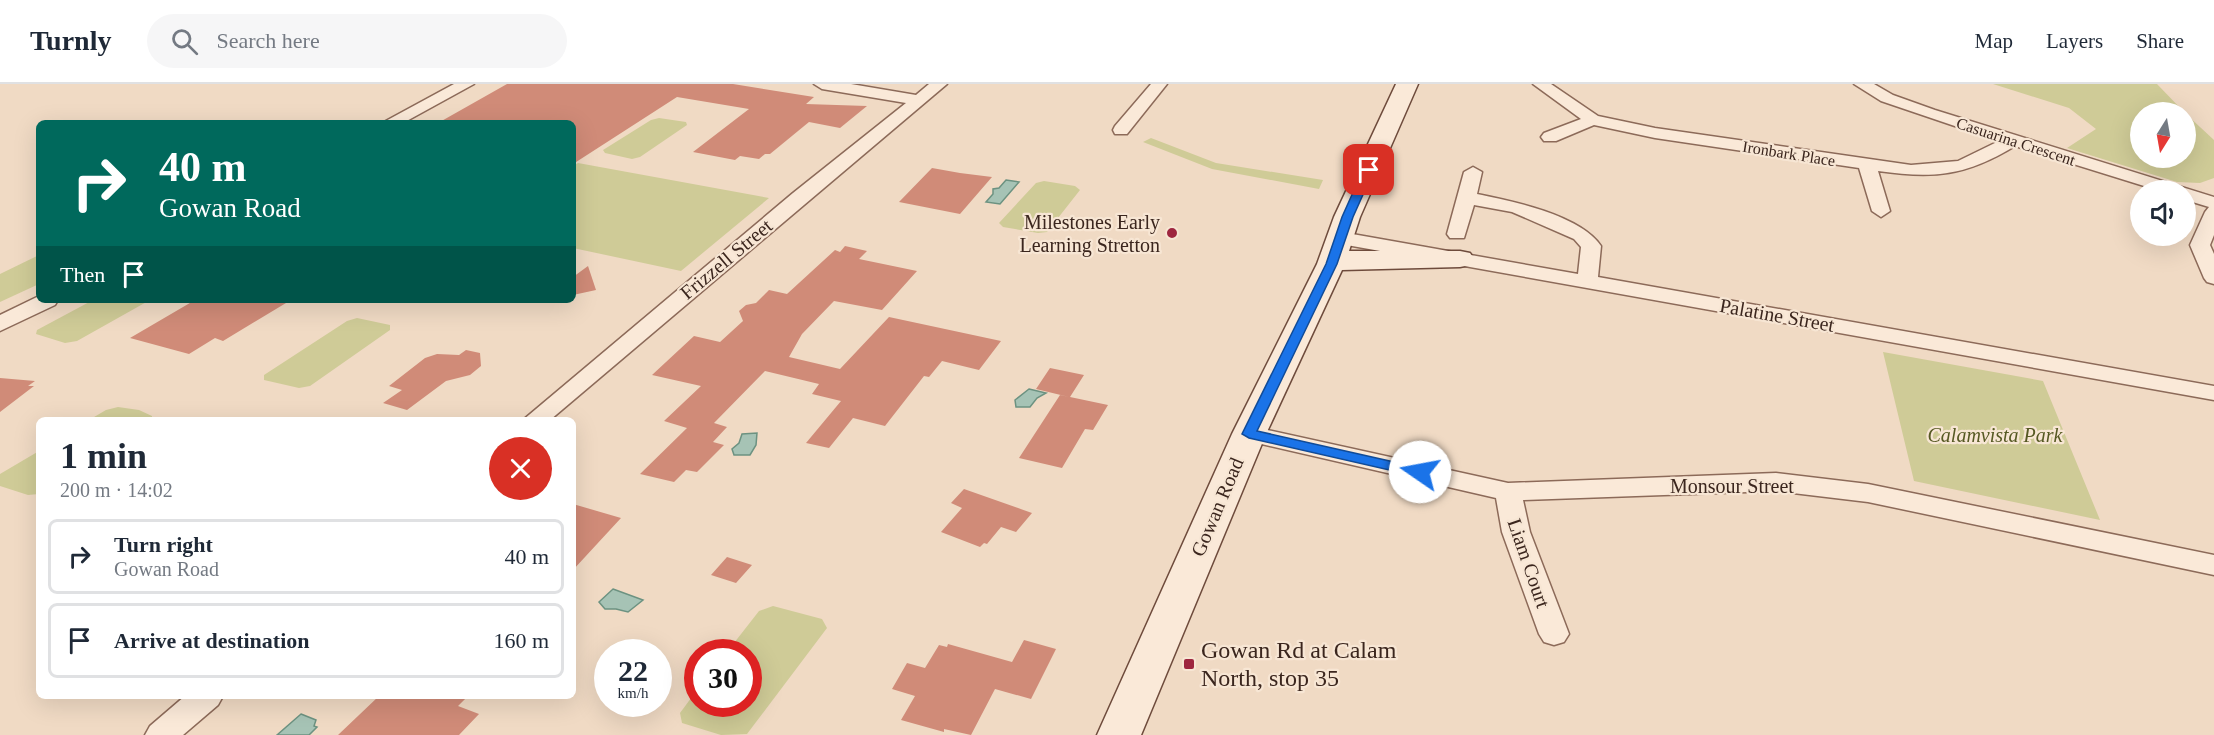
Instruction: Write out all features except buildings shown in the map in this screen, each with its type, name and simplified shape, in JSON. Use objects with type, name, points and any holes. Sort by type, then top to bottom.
[{"type":"main road","name":"Gowan Road","points":[[1119,735],[1249,434],[1336,251],[1407,84]]},
{"type":"main road","points":[[1336,251],[1351,259],[1458,247]]},
{"type":"street","points":[[396,120],[466,84]]},
{"type":"street","points":[[822,84],[920,100]]},
{"type":"street","name":"Frizzell Street","points":[[539,417],[939,84]]},
{"type":"street","points":[[1121,130],[1159,84]]},
{"type":"street","name":"Ironbark Place","points":[[1541,84],[1593,120],[1655,133],[1867,165],[1911,170],[1960,168],[1968,166],[2012,140]]},
{"type":"street","name":"Casuarina Crescent","points":[[1862,84],[1887,98],[2142,180]]},
{"type":"street","points":[[1550,137],[1593,120]]},
{"type":"street","points":[[1867,165],[1881,211]]},
{"type":"street","points":[[1458,247],[1473,172]]},
{"type":"street","points":[[2196,197],[2214,203]]},
{"type":"street","points":[[1466,198],[1517,207],[1581,235],[1591,246],[1587,282]]},
{"type":"street","points":[[2214,212],[2200,245],[2214,278]]},
{"type":"street","name":"Palatine Street","points":[[1458,247],[1587,282],[2214,393]]},
{"type":"street","points":[[0,324],[41,303]]},
{"type":"street","name":"Monsour Street","points":[[1249,434],[1508,492],[1776,482],[1868,493],[2214,565]]},
{"type":"street","name":"Liam Court","points":[[1508,492],[1516,532],[1554,634]]},
{"type":"street","points":[[161,735],[203,699]]},
{"type":"green space","points":[[1993,84],[2157,84],[2174,102],[2130,102],[2130,167],[2067,148],[2096,129],[2069,108]]},
{"type":"green space","points":[[659,118],[686,122],[687,125],[640,157],[632,159],[605,153],[603,150],[651,120]]},
{"type":"green space","points":[[2196,123],[2214,140],[2214,178],[2200,183],[2196,183],[2196,180],[2171,180],[2132,168],[2196,168]]},
{"type":"green space","points":[[1151,138],[1216,163],[1323,180],[1319,189],[1212,169],[1143,142]]},
{"type":"green space","points":[[576,164],[769,198],[681,271],[576,249]]},
{"type":"green space","points":[[1044,181],[1075,186],[1080,190],[1047,232],[1038,233],[1003,227],[999,223],[1036,183]]},
{"type":"green space","points":[[36,256],[36,285],[0,302],[0,274]]},
{"type":"green space","points":[[87,303],[145,303],[77,341],[65,343],[36,334],[37,330]]},
{"type":"green space","points":[[357,318],[390,325],[390,330],[310,386],[299,388],[264,380],[264,375],[347,321]]},
{"type":"green space","name":"Calamvista Park","points":[[1883,352],[2043,381],[2100,520],[1914,481]]},
{"type":"green space","points":[[118,407],[139,410],[152,417],[94,417],[106,410]]},
{"type":"green space","points":[[36,453],[36,494],[28,495],[0,486],[0,474]]},
{"type":"green space","points":[[773,606],[822,619],[827,628],[762,714],[762,639],[737,639],[759,611]]},
{"type":"green space","points":[[684,708],[684,717],[760,717],[747,734],[721,735],[682,723],[680,713]]},
{"type":"shaded area","points":[[1006,180],[1019,182],[1000,204],[986,202],[993,194],[993,189],[999,188]]},
{"type":"shaded area","points":[[1029,389],[1046,393],[1037,398],[1030,407],[1016,407],[1015,400]]},
{"type":"shaded area","points":[[757,433],[756,445],[750,455],[734,455],[732,449],[739,443],[742,434]]},
{"type":"shaded area","points":[[613,589],[643,600],[628,612],[605,609],[599,602]]},
{"type":"shaded area","points":[[301,714],[316,720],[314,726],[317,727],[309,735],[277,735]]},
{"type":"place","name":"Milestones Early Learning Stretton","points":[[1172,233]]},
{"type":"place","name":"Gowan Rd at Calam North, stop 35","points":[[1189,664]]},
{"type":"route","points":[[1369,170],[1347,217],[1331,264],[1249,434],[1420,472]]}]
